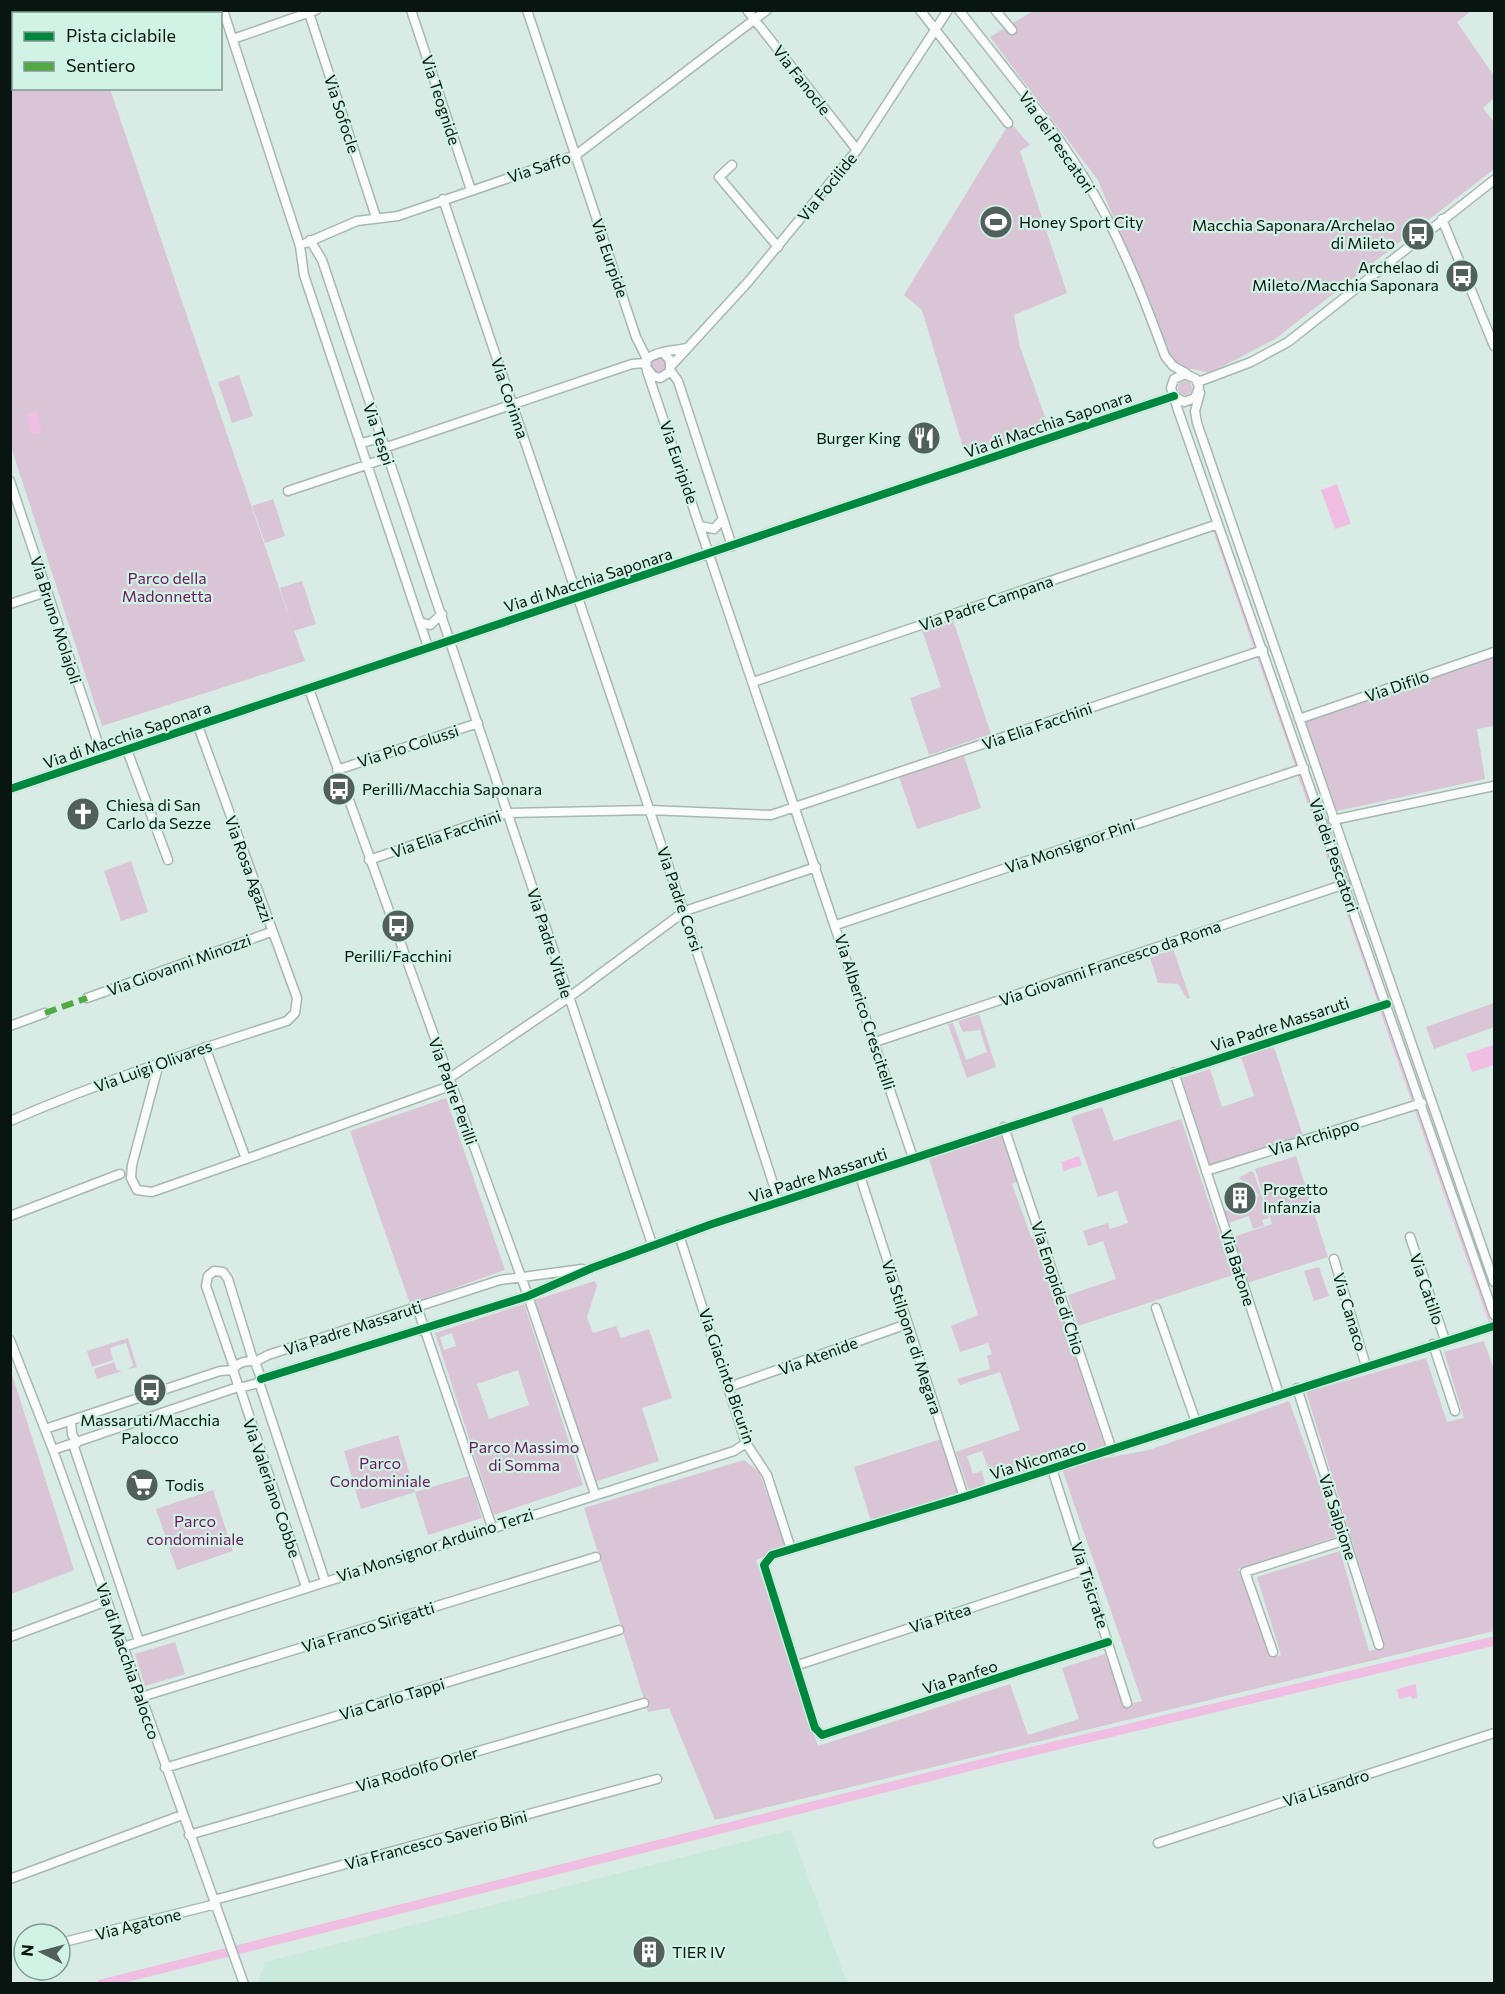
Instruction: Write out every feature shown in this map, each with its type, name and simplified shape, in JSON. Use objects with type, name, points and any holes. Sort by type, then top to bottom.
[{"type":"street","name":"Via Tespi","points":[[223,10],[300,246],[304,275],[362,443],[428,647]]},
{"type":"street","name":"Via Teognide","points":[[411,10],[471,190]]},
{"type":"street","points":[[527,10],[576,155]]},
{"type":"street","name":"Via Fanocle","points":[[747,10],[857,150]]},
{"type":"street","name":"Via Saffo","points":[[310,240],[357,220],[398,216],[576,155],[767,10]]},
{"type":"street","points":[[921,10],[1008,123]]},
{"type":"street","name":"Via Focilide","points":[[671,368],[686,348],[778,247],[857,150],[948,10]]},
{"type":"street","name":"Via dei Pescatori","points":[[959,10],[1052,130],[1080,171],[1134,274],[1165,356],[1173,366],[1190,374]]},
{"type":"street","points":[[995,10],[1012,30]]},
{"type":"street","points":[[233,39],[311,11]]},
{"type":"street","name":"Via Sofocle","points":[[311,11],[376,217]]},
{"type":"street","name":"Via Eurpide","points":[[576,155],[647,364]]},
{"type":"street","points":[[732,165],[719,177],[778,247]]},
{"type":"street","points":[[1199,385],[1251,362],[1288,342],[1442,219],[1493,184]]},
{"type":"street","name":"Via Corinna","points":[[443,199],[577,597]]},
{"type":"street","points":[[1442,219],[1494,346]]},
{"type":"street","name":"Via Tespi","points":[[310,240],[322,261],[380,438],[451,640]]},
{"type":"street","points":[[300,246],[310,240]]},
{"type":"street","points":[[647,364],[656,353],[664,354],[686,348]]},
{"type":"street","points":[[647,364],[653,376],[660,378],[671,368],[670,360],[664,354]]},
{"type":"street","points":[[384,448],[632,364],[647,364]]},
{"type":"street","name":"Via Euripide","points":[[647,364],[710,554]]},
{"type":"street","name":"Via Euripide","points":[[671,368],[678,381],[732,546]]},
{"type":"street","points":[[1190,374],[1199,385],[1197,396],[1184,402],[1174,396],[1171,388],[1174,380],[1181,375],[1190,374]]},
{"type":"street","name":"Via dei Pescatori","points":[[1199,385],[1195,411],[1197,423],[1494,1282]]},
{"type":"street","name":"Via dei Pescatori","points":[[1174,396],[1338,887],[1494,1315]]},
{"type":"street","name":"Via di Macchia Saponara","points":[[10,789],[1174,396]]},
{"type":"street","points":[[1181,417],[1197,423]]},
{"type":"street","points":[[362,443],[380,438]]},
{"type":"street","points":[[288,491],[387,458]]},
{"type":"street","name":"Via Bruno Molajoli","points":[[10,481],[103,758]]},
{"type":"street","points":[[701,526],[714,529],[723,519]]},
{"type":"street","name":"Via Padre Campana","points":[[753,682],[1218,524]]},
{"type":"street","points":[[710,554],[795,807]]},
{"type":"street","points":[[10,604],[46,592]]},
{"type":"street","name":"Via Padre Corsi","points":[[577,597],[648,810],[685,911],[779,1202]]},
{"type":"street","points":[[420,622],[430,625],[442,614]]},
{"type":"street","name":"Via Padre Vitale","points":[[451,640],[568,998],[652,1244]]},
{"type":"street","name":"Via Elia Facchini","points":[[369,860],[507,813],[648,810],[759,817],[774,814],[1258,652]]},
{"type":"street","name":"Via Difilo","points":[[1299,720],[1494,652]]},
{"type":"street","name":"Via Padre Perilli","points":[[309,689],[449,1083],[521,1276],[594,1494]]},
{"type":"street","name":"Via Pio Colussi","points":[[337,770],[478,723]]},
{"type":"street","name":"Via Rosa Agazzi","points":[[198,726],[271,932],[297,998],[295,1013]]},
{"type":"street","points":[[127,750],[168,860]]},
{"type":"street","name":"Via Monsignor Pini","points":[[836,925],[1299,770]]},
{"type":"street","points":[[1333,820],[1494,786]]},
{"type":"street","name":"Via Alberico Crescitelli","points":[[795,807],[914,1158]]},
{"type":"street","points":[[157,1071],[132,1165],[131,1178],[137,1190],[152,1192],[449,1083],[685,911],[816,867]]},
{"type":"street","name":"Via Giovanni Francesco da Roma","points":[[875,1042],[1338,887]]},
{"type":"street","name":"Via Giovanni Minozzi","points":[[87,998],[271,932]]},
{"type":"street","name":"Via Padre Massaruti","points":[[53,1450],[239,1387],[528,1296],[652,1244],[1382,1005]]},
{"type":"street","points":[[10,1026],[45,1013]]},
{"type":"street","name":"Via Luigi Olivares","points":[[10,1121],[55,1101],[286,1021],[295,1013]]},
{"type":"street","points":[[206,1047],[246,1159]]},
{"type":"street","name":"Via Batone","points":[[1174,1072],[1279,1394]]},
{"type":"street","name":"Via Archippo","points":[[1206,1171],[1417,1105]]},
{"type":"street","name":"Via Enopide di Chio","points":[[1004,1127],[1112,1450]]},
{"type":"street","points":[[10,1216],[120,1174]]},
{"type":"street","name":"Via Stilpone di Megara","points":[[860,1176],[964,1497]]},
{"type":"street","name":"Via Giacinto Bicurin","points":[[679,1235],[746,1443],[767,1475],[791,1549]]},
{"type":"street","name":"Via Catillo","points":[[1410,1237],[1445,1340]]},
{"type":"street","name":"Via Canaco","points":[[1334,1259],[1366,1366]]},
{"type":"street","name":"Via Padre Massaruti","points":[[45,1429],[417,1307],[521,1276],[592,1268]]},
{"type":"street","name":"Via Valeriano Cobbe","points":[[306,1587],[207,1288],[207,1278],[214,1271],[223,1272],[227,1276],[252,1361],[325,1581]]},
{"type":"street","points":[[417,1307],[492,1527]]},
{"type":"street","points":[[1156,1308],[1196,1422]]},
{"type":"street","name":"Via Atenide","points":[[729,1387],[907,1324]]},
{"type":"street","name":"Via Nicomaco","points":[[820,1734],[815,1728],[764,1568],[769,1556],[964,1497],[1491,1327]]},
{"type":"street","name":"Via di Macchia Palocco","points":[[10,1340],[53,1450],[165,1768],[244,1983]]},
{"type":"street","points":[[1433,1344],[1455,1411]]},
{"type":"street","name":"Via Salpione","points":[[1297,1388],[1379,1646]]},
{"type":"street","name":"Via di Macchia Palocco","points":[[71,1420],[75,1444],[140,1641]]},
{"type":"street","name":"Via Monsignor Arduino Terzi","points":[[123,1647],[734,1450],[746,1443]]},
{"type":"street","name":"Via Tisicrate","points":[[1052,1468],[1127,1702]]},
{"type":"street","points":[[1273,1652],[1245,1572],[1346,1540]]},
{"type":"street","name":"Via Franco Sirigatti","points":[[141,1698],[596,1557]]},
{"type":"street","name":"Via Pitea","points":[[795,1666],[1085,1570]]},
{"type":"street","points":[[10,1637],[107,1601]]},
{"type":"street","name":"Via Carlo Tappi","points":[[165,1768],[619,1630]]},
{"type":"street","name":"Via Panfeo","points":[[820,1734],[827,1734],[1108,1642]]},
{"type":"street","name":"Via Rodolfo Orler","points":[[189,1834],[644,1704]]},
{"type":"street","name":"Via Lisandro","points":[[1158,1843],[1494,1733]]},
{"type":"street","name":"Via Francesco Saverio Bini","points":[[215,1902],[657,1779]]},
{"type":"street","points":[[10,1879],[182,1815]]},
{"type":"street","name":"Via Agatone","points":[[72,1940],[215,1902]]},
{"type":"shaded area","points":[[37,412],[41,432],[31,435],[27,414]]},
{"type":"shaded area","points":[[1337,484],[1351,524],[1335,529],[1321,490]]},
{"type":"shaded area","points":[[1494,1045],[1494,1065],[1472,1072],[1466,1054]]},
{"type":"shaded area","points":[[1079,1156],[1082,1165],[1064,1171],[1061,1162]]},
{"type":"shaded area","points":[[1416,1684],[1417,1698],[1412,1699],[1411,1696],[1399,1699],[1397,1689]]},
{"type":"shaded area","points":[[791,1830],[847,1983],[258,1983],[265,1962]]},
{"type":"green space","name":"Parco della Madonnetta","points":[[10,11],[84,11],[12,12],[12,90],[110,90],[292,626],[280,588],[302,581],[316,624],[294,631],[305,661],[102,726],[11,447]]},
{"type":"green space","points":[[1033,11],[1471,11],[1457,22],[1494,76],[1494,98],[1483,108],[1494,122],[1494,169],[1275,339],[1210,373],[1178,366],[1170,356],[1098,180],[990,37]]},
{"type":"green space","name":"Honey Sport City","points":[[1010,122],[1030,145],[1020,151],[1067,293],[1014,315],[1020,347],[1049,428],[965,454],[922,310],[904,295]]},
{"type":"green space","points":[[659,357],[665,359],[667,365],[665,371],[659,373],[653,371],[651,365],[653,359]]},
{"type":"green space","points":[[239,375],[253,416],[232,423],[218,382]]},
{"type":"green space","points":[[1185,381],[1190,383],[1192,388],[1190,393],[1185,395],[1180,393],[1178,388],[1180,383]]},
{"type":"green space","points":[[273,499],[285,536],[265,543],[252,506]]},
{"type":"green space","points":[[953,620],[991,734],[929,755],[910,698],[941,687],[922,630]]},
{"type":"green space","points":[[1494,654],[1494,726],[1477,729],[1485,779],[1337,811],[1304,720]]},
{"type":"green space","points":[[964,756],[981,808],[917,829],[899,777]]},
{"type":"green space","points":[[131,861],[148,912],[121,921],[104,871]]},
{"type":"green space","points":[[1173,949],[1190,998],[1187,999],[1178,984],[1158,983],[1150,958]]},
{"type":"green space","points":[[1494,1003],[1494,1027],[1434,1049],[1426,1027]]},
{"type":"green space","points":[[979,1014],[996,1067],[967,1078],[948,1024],[953,1023],[966,1060],[987,1052],[980,1030],[963,1032],[958,1021]]},
{"type":"green space","points":[[1274,1047],[1303,1136],[1210,1166],[1182,1078],[1210,1069],[1222,1107],[1254,1096],[1241,1057]]},
{"type":"green space","points":[[446,1098],[505,1270],[410,1304],[350,1131]]},
{"type":"green space","points":[[1102,1107],[1114,1141],[1181,1119],[1233,1275],[1078,1326],[1068,1295],[1116,1279],[1103,1241],[1088,1246],[1083,1231],[1108,1223],[1110,1229],[1128,1223],[1117,1191],[1098,1197],[1071,1117]]},
{"type":"green space","points":[[1003,1133],[1018,1181],[1012,1184],[1031,1237],[1037,1237],[1105,1447],[998,1480],[996,1475],[991,1476],[982,1451],[967,1456],[973,1474],[982,1471],[985,1485],[969,1491],[956,1452],[1020,1430],[1000,1372],[960,1385],[957,1379],[990,1369],[987,1356],[992,1354],[988,1343],[960,1352],[951,1326],[978,1315],[929,1159]]},
{"type":"green space","points":[[1296,1156],[1328,1257],[1247,1283],[1233,1237],[1272,1224],[1255,1169]]},
{"type":"green space","points":[[1251,1171],[1254,1173],[1269,1218],[1262,1220],[1264,1226],[1253,1229],[1249,1216],[1228,1223],[1224,1211],[1231,1209],[1233,1213],[1249,1208],[1259,1195],[1239,1178]]},
{"type":"green space","points":[[1319,1267],[1329,1296],[1314,1301],[1304,1271]]},
{"type":"green space","points":[[595,1281],[597,1286],[587,1317],[593,1333],[616,1326],[621,1338],[649,1329],[672,1398],[642,1408],[659,1461],[594,1482],[535,1300]]},
{"type":"green space","name":"Parco Massimo di Somma","points":[[524,1304],[583,1485],[494,1515],[435,1333]],"holes":[[[452,1333],[456,1346],[444,1350],[440,1337]],[[518,1370],[529,1405],[489,1419],[477,1384]]]},
{"type":"green space","points":[[128,1338],[137,1367],[129,1369],[133,1365],[126,1343],[110,1348],[113,1360],[92,1367],[87,1351]]},
{"type":"green space","points":[[1484,1341],[1494,1370],[1494,1631],[715,1820],[669,1708],[648,1712],[584,1508],[744,1460],[759,1472],[785,1543],[784,1549],[756,1560],[818,1746],[1010,1684],[1028,1735],[1079,1719],[1062,1668],[1105,1654],[1125,1705],[1142,1701],[1061,1466],[1149,1450],[1289,1401],[1338,1536],[1238,1569],[1271,1658],[1281,1655],[1257,1577],[1340,1551],[1369,1651],[1385,1647],[1306,1392],[1426,1358],[1447,1422],[1464,1418],[1444,1352]]},
{"type":"green space","points":[[114,1362],[117,1370],[122,1371],[97,1379],[94,1369]]},
{"type":"green space","points":[[11,1371],[74,1570],[10,1594]]},
{"type":"green space","name":"Parco Condominiale","points":[[398,1435],[415,1492],[361,1509],[344,1451]]},
{"type":"green space","points":[[941,1439],[958,1493],[871,1521],[854,1467]]},
{"type":"green space","name":"Parco condominiale","points":[[469,1476],[482,1518],[428,1535],[415,1492]]},
{"type":"green space","name":"Parco condominiale","points":[[213,1490],[233,1551],[177,1570],[156,1509]]},
{"type":"green space","points":[[175,1642],[185,1674],[145,1686],[135,1654]]},
{"type":"waterway","points":[[1214,530],[1255,649]]},
{"type":"waterway","points":[[1257,654],[1297,768]]},
{"type":"waterway","points":[[1298,773],[1337,884]]},
{"type":"waterway","points":[[1339,889],[1379,1003]]},
{"type":"waterway","points":[[1380,1008],[1413,1102]]},
{"type":"waterway","points":[[1415,1108],[1490,1323]]},
{"type":"waterway","points":[[1492,1328],[1494,1335]]},
{"type":"waterway","points":[[101,1984],[1000,1759],[1494,1641]]},
{"type":"marked path","points":[[45,1013],[87,998]]},
{"type":"cycle path","points":[[10,789],[1174,396]]},
{"type":"cycle path","points":[[261,1379],[528,1296],[592,1268],[712,1224],[1387,1004]]},
{"type":"cycle path","points":[[1108,1642],[822,1735],[815,1728],[764,1565],[772,1555],[964,1497],[1494,1326]]},
{"type":"place","name":"Honey Sport City","points":[[996,222]]},
{"type":"place","name":"Macchia Saponara/Archelao di Mileto","points":[[1418,234]]},
{"type":"place","name":"Archelao di Mileto/Macchia Saponara","points":[[1462,276]]},
{"type":"place","name":"Burger King","points":[[924,438]]},
{"type":"place","name":"Perilli/Macchia Saponara","points":[[339,789]]},
{"type":"place","name":"Chiesa di San Carlo da Sezze","points":[[83,814]]},
{"type":"place","name":"Perilli/Facchini","points":[[398,926]]},
{"type":"place","name":"Progetto Infanzia","points":[[1240,1198]]},
{"type":"place","name":"Massaruti/Macchia Palocco","points":[[150,1390]]},
{"type":"place","name":"Todis","points":[[142,1485]]},
{"type":"place","name":"TIER IV","points":[[649,1952]]}]
